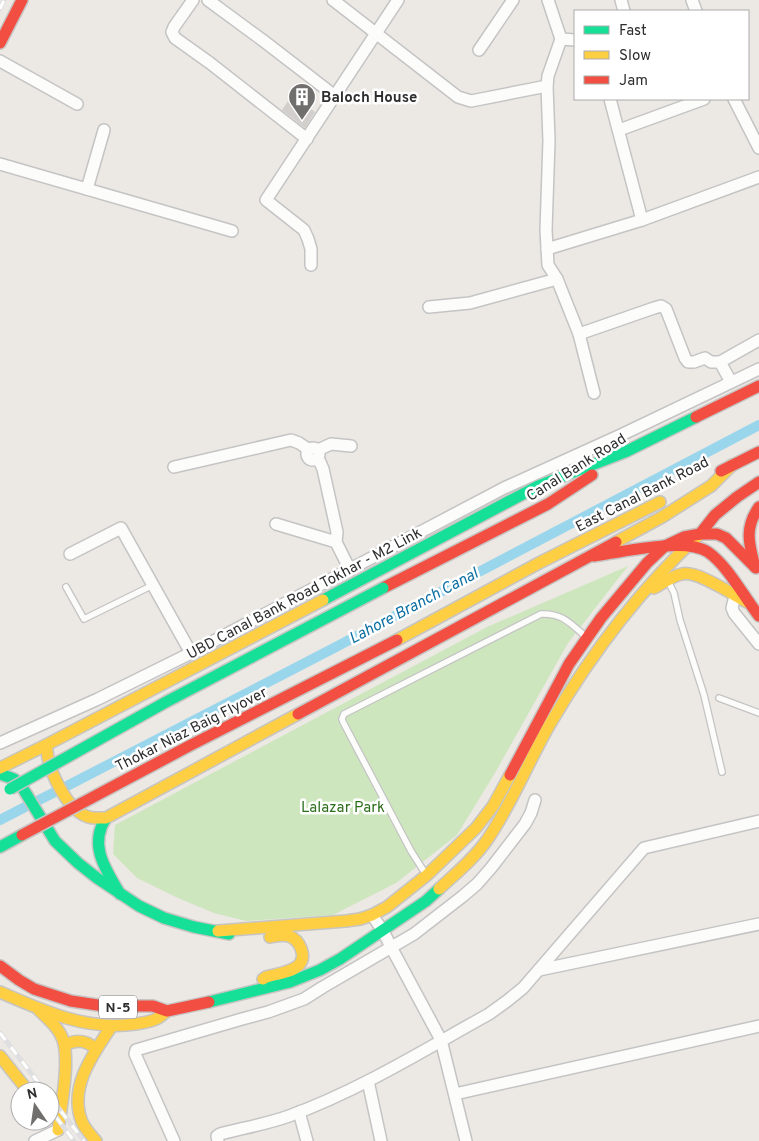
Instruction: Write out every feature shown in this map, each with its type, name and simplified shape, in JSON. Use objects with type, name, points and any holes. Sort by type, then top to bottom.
[{"type":"main road","points":[[0,43],[22,0]]},
{"type":"main road","name":"Canal Bank Road","points":[[0,794],[166,702],[548,504],[625,452],[759,386]]},
{"type":"main road","name":"UBD Canal Bank Road Tokhar - M2 Link","points":[[0,768],[538,486],[625,452]]},
{"type":"main road","name":"East Canal Bank Road","points":[[397,640],[539,564],[759,452]]},
{"type":"main road","points":[[48,744],[46,753],[51,769],[69,802],[83,815],[106,818],[662,517],[711,486],[732,465]]},
{"type":"main road","points":[[242,994],[290,982],[320,970],[340,959],[426,901],[469,862],[486,842],[506,810],[549,726],[575,682],[599,648],[642,594],[700,534],[715,515],[759,482]]},
{"type":"main road","points":[[757,569],[748,540],[748,531],[751,518],[759,507]]},
{"type":"main road","points":[[218,931],[346,921],[372,915],[387,907],[427,875],[476,828],[493,806],[569,664],[601,618],[647,563],[665,546],[684,537],[700,534],[717,534],[726,538],[757,569]]},
{"type":"main road","points":[[539,564],[665,546],[701,548],[707,550],[716,559],[759,616]]},
{"type":"main road","points":[[642,594],[685,573],[698,576],[748,602]]},
{"type":"main road","name":"Thokar Niaz Baig Flyover","points":[[0,847],[189,746],[397,640]]},
{"type":"main road","name":"N-5","points":[[0,774],[14,779],[22,787],[55,841],[78,863],[139,906],[164,918],[245,939],[287,935],[300,946],[303,957],[299,965],[266,977],[242,994],[167,1011],[152,1006],[104,1006],[71,1001],[34,989],[0,966]]},
{"type":"main road","points":[[106,818],[99,830],[100,852],[107,874],[120,894]]},
{"type":"main road","points":[[0,992],[38,1009],[73,1020],[111,1027],[157,1019],[167,1011]]},
{"type":"main road","points":[[38,1009],[58,1029],[65,1045],[65,1068],[60,1112]]},
{"type":"main road","points":[[96,1141],[82,1122],[78,1095],[85,1070],[111,1027]]},
{"type":"main road","points":[[65,1045],[71,1041],[78,1040],[85,1041],[96,1049]]},
{"type":"main road","points":[[0,1056],[20,1081]]},
{"type":"street","points":[[192,0],[174,27],[172,32],[175,38],[307,139]]},
{"type":"street","points":[[208,0],[336,96]]},
{"type":"street","points":[[333,0],[458,97],[471,102],[547,86]]},
{"type":"street","points":[[311,265],[311,250],[304,230],[266,200],[398,0]]},
{"type":"street","points":[[479,50],[513,0]]},
{"type":"street","points":[[548,0],[560,39],[548,76],[547,86],[550,141],[546,230],[548,264],[557,279],[579,334],[594,393]]},
{"type":"street","points":[[560,39],[574,40]]},
{"type":"street","points":[[0,62],[77,104]]},
{"type":"street","points":[[610,100],[642,220]]},
{"type":"street","points":[[618,130],[701,100]]},
{"type":"street","points":[[735,100],[759,148]]},
{"type":"street","points":[[87,189],[104,130]]},
{"type":"street","points":[[0,164],[232,230]]},
{"type":"street","points":[[547,249],[642,220],[759,177]]},
{"type":"street","points":[[429,307],[470,303],[557,279]]},
{"type":"street","points":[[579,334],[661,306],[666,309],[688,362],[705,358],[711,362],[720,362],[759,340]]},
{"type":"street","points":[[720,362],[731,382]]},
{"type":"street","points":[[0,744],[191,654],[504,488],[759,369]]},
{"type":"street","points":[[174,468],[291,440],[299,443],[314,453],[323,469],[337,532],[336,542],[350,570]]},
{"type":"street","points":[[314,453],[331,444],[351,446]]},
{"type":"street","points":[[276,524],[336,542]]},
{"type":"street","points":[[70,554],[121,528],[191,654]]},
{"type":"street","points":[[735,596],[732,608],[734,613],[759,644]]},
{"type":"street","points":[[174,1141],[135,1054],[136,1050],[268,1012],[304,999],[414,934],[477,884],[525,824],[535,800]]},
{"type":"street","points":[[218,1141],[217,1136],[220,1134],[300,1112],[368,1081],[489,1014],[523,988],[644,848],[759,821]]},
{"type":"street","points":[[372,915],[383,931],[441,1040],[466,1141]]},
{"type":"street","points":[[539,970],[759,924]]},
{"type":"street","points":[[454,1094],[759,1026]]},
{"type":"street","points":[[368,1081],[381,1141]]},
{"type":"street","points":[[300,1112],[307,1141]]},
{"type":"street","points":[[35,1141],[56,1131]]},
{"type":"lane","points":[[668,581],[674,593],[680,620],[704,695],[722,772]]},
{"type":"lane","points":[[66,587],[84,619],[153,585]]},
{"type":"lane","points":[[427,875],[411,851],[343,722],[344,714],[541,614],[552,613],[563,618],[587,637]]},
{"type":"lane","points":[[719,698],[759,713]]},
{"type":"green space","name":"Lalazar Park","points":[[628,566],[568,643],[495,773],[457,835],[396,883],[333,915],[246,921],[214,913],[137,878],[113,854],[115,825],[487,627]]},
{"type":"building","name":"Baloch House","points":[[292,95],[315,112],[305,128],[282,110]]},
{"type":"waterway","name":"Lahore Branch Canal","points":[[67,786],[759,425]]},
{"type":"waterway","name":"Lahore Branch Canal","points":[[35,802],[57,791]]},
{"type":"waterway","name":"Lahore Branch Canal","points":[[0,820],[25,807]]},
{"type":"railway","points":[[0,9],[4,0]]},
{"type":"railway","points":[[0,1033],[37,1081]]},
{"type":"railway","points":[[60,1110],[84,1141]]},
{"type":"railway","points":[[60,1122],[74,1141]]},
{"type":"traffic: fast","points":[[323,600],[538,486],[625,452],[696,417]]},
{"type":"traffic: fast","points":[[10,789],[166,702],[383,588]]},
{"type":"traffic: fast","points":[[0,774],[14,779],[22,787],[55,841],[97,878],[139,906],[164,918],[194,927],[229,934]]},
{"type":"traffic: fast","points":[[106,818],[101,828],[99,848],[109,876],[120,894]]},
{"type":"traffic: fast","points":[[0,847],[22,835]]},
{"type":"traffic: fast","points":[[209,1002],[290,982],[320,970],[340,959],[426,901],[439,889]]},
{"type":"traffic: slow","points":[[616,542],[662,517],[711,486],[732,465]]},
{"type":"traffic: slow","points":[[397,640],[539,563],[660,502]]},
{"type":"traffic: slow","points":[[439,889],[470,860],[487,840],[504,812],[550,724],[582,673],[618,623],[657,577],[700,534]]},
{"type":"traffic: slow","points":[[654,588],[675,576],[689,574],[705,579],[747,602]]},
{"type":"traffic: slow","points":[[0,768],[323,600]]},
{"type":"traffic: slow","points":[[47,750],[55,778],[72,806],[88,817],[106,818],[298,714]]},
{"type":"traffic: slow","points":[[218,931],[346,921],[372,915],[387,907],[427,875],[476,828],[493,806],[510,775]]},
{"type":"traffic: slow","points":[[263,979],[292,970],[299,965],[302,957],[301,949],[293,938],[284,935],[270,937]]},
{"type":"traffic: slow","points":[[0,992],[66,1018],[100,1025],[146,1022],[158,1018],[167,1011]]},
{"type":"traffic: slow","points":[[39,1010],[59,1032],[65,1049],[66,1060],[60,1115]]},
{"type":"traffic: slow","points":[[96,1141],[86,1130],[82,1122],[78,1109],[78,1097],[84,1072],[111,1027]]},
{"type":"traffic: slow","points":[[65,1045],[81,1041],[96,1049]]},
{"type":"traffic: slow","points":[[0,1056],[20,1081]]},
{"type":"traffic: jam","points":[[0,43],[22,0]]},
{"type":"traffic: jam","points":[[696,417],[759,386]]},
{"type":"traffic: jam","points":[[721,471],[759,452]]},
{"type":"traffic: jam","points":[[383,588],[548,504],[592,475]]},
{"type":"traffic: jam","points":[[700,534],[715,515],[759,482]]},
{"type":"traffic: jam","points":[[755,567],[749,536],[751,522],[759,507]]},
{"type":"traffic: jam","points":[[510,775],[569,664],[601,618],[647,563],[665,546],[684,537],[700,534],[717,534],[726,538],[756,568]]},
{"type":"traffic: jam","points":[[298,714],[616,542]]},
{"type":"traffic: jam","points":[[594,556],[653,547],[685,546],[698,548],[708,552],[722,565],[759,616]]},
{"type":"traffic: jam","points":[[22,835],[189,746],[397,640]]},
{"type":"traffic: jam","points":[[0,966],[34,989],[71,1001],[104,1006],[153,1006],[167,1011],[209,1002]]},
{"type":"place","name":"Baloch House","points":[[302,121]]}]
